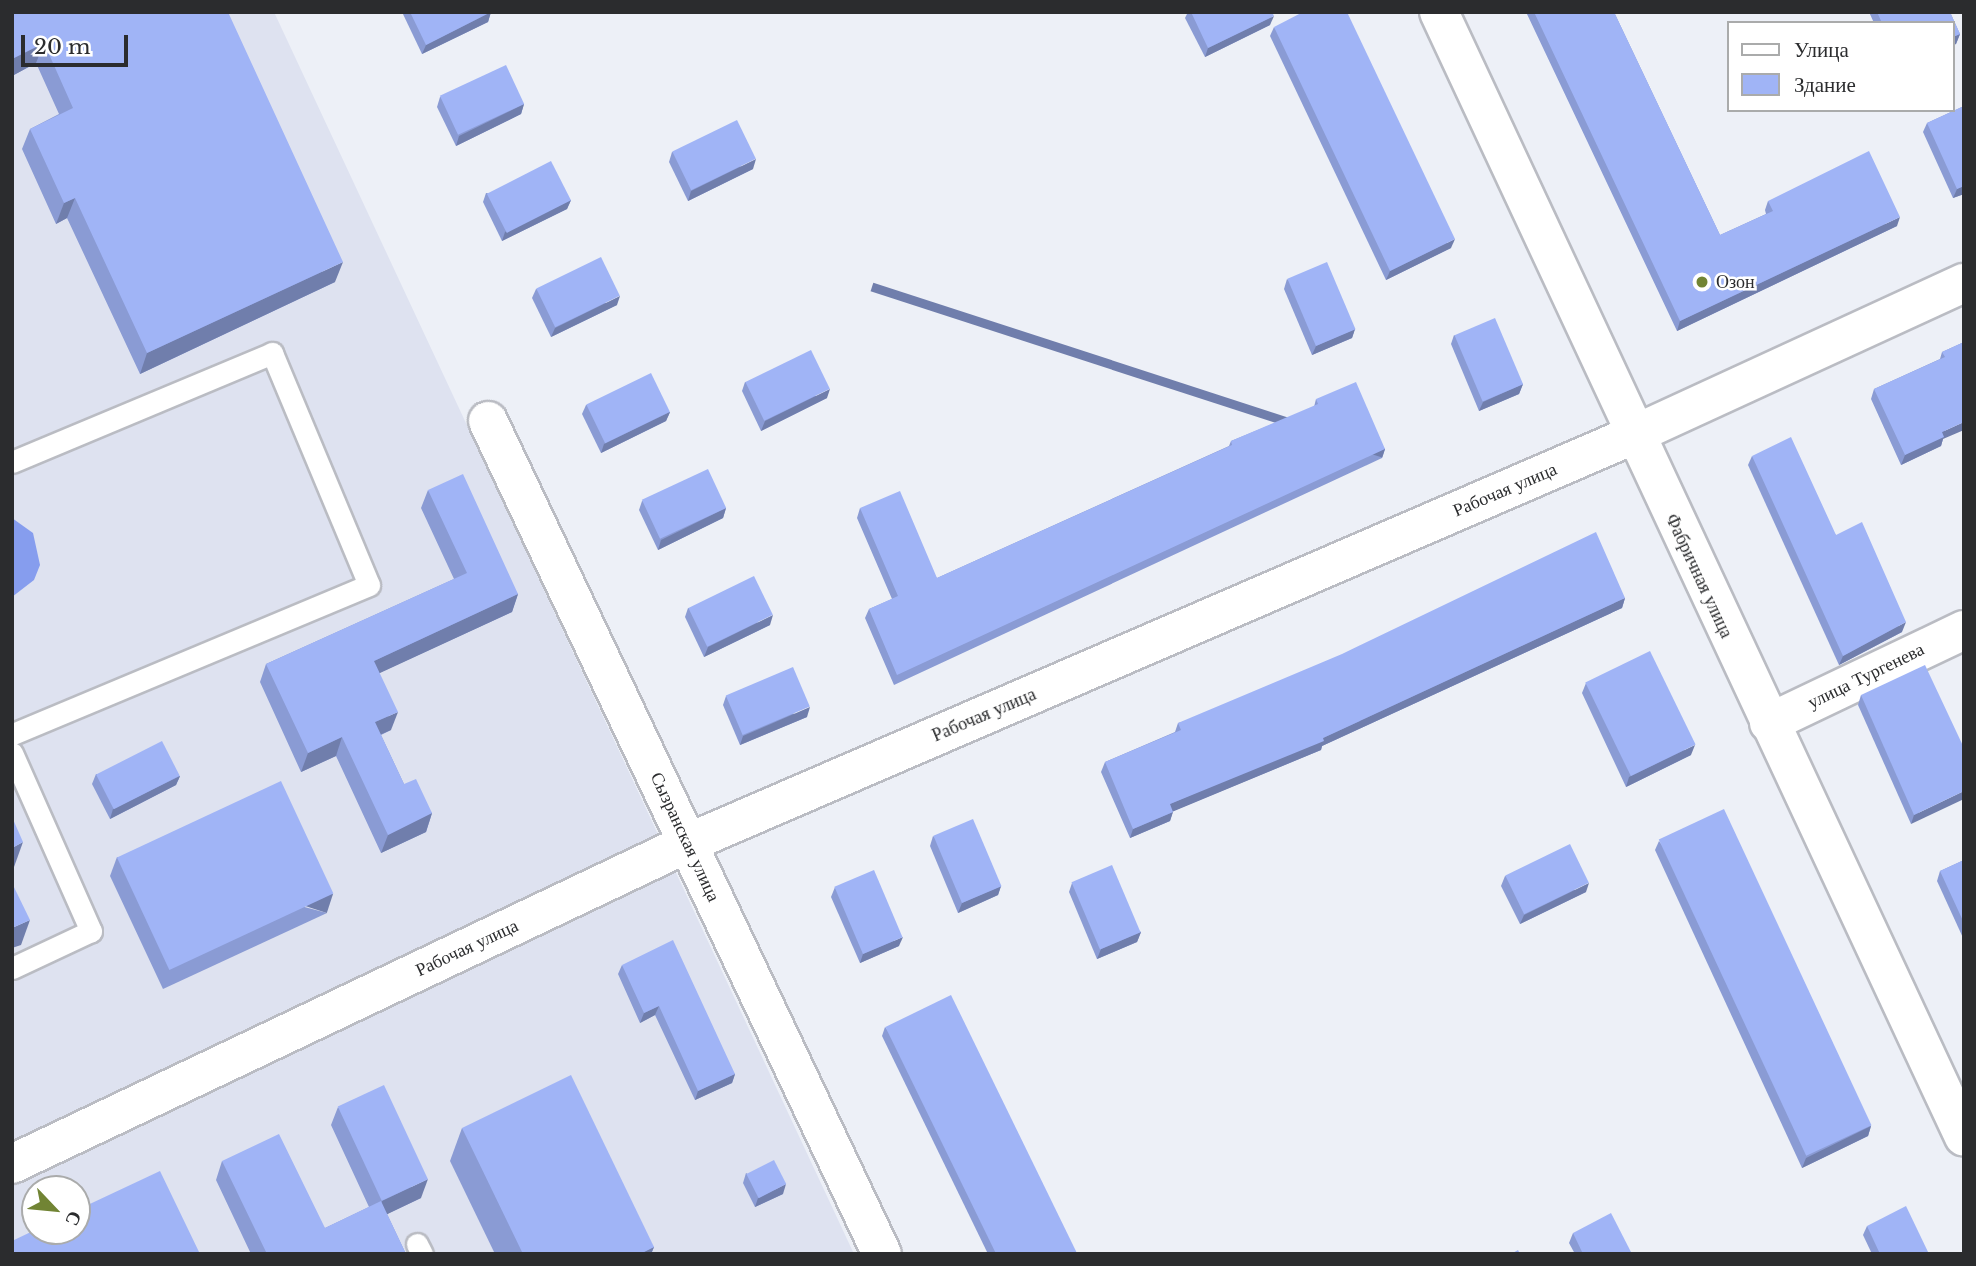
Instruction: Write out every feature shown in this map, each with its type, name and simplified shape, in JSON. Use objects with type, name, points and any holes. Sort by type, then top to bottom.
[{"type":"street","name":"Фабричная улица","points":[[1439,12],[1633,435],[1964,1137]]},
{"type":"street","name":"Рабочая улица","points":[[12,1164],[688,843],[1633,435],[1964,283]]},
{"type":"street","name":"Сызранская улица","points":[[488,421],[882,1254]]},
{"type":"street","name":"улица Тургенева","points":[[1769,723],[1964,630]]},
{"type":"lane","points":[[12,461],[272,353],[369,585],[12,734]]},
{"type":"lane","points":[[12,753],[91,931],[12,968]]},
{"type":"shaded area","points":[[12,12],[274,12],[854,1254],[12,1254]]},
{"type":"water","points":[[12,518],[33,533],[40,565],[34,580],[12,597]]},
{"type":"building","points":[[12,12],[228,12],[343,262],[147,353],[75,198],[64,203],[30,129],[73,108],[44,43],[14,58],[12,55]]},
{"type":"building","points":[[410,12],[491,12],[426,45]]},
{"type":"building","points":[[1191,12],[1272,12],[1274,16],[1208,48]]},
{"type":"building","points":[[1303,12],[1347,12],[1455,239],[1390,271],[1274,27]]},
{"type":"building","points":[[1534,12],[1614,12],[1720,235],[1773,211],[1768,201],[1869,151],[1900,217],[1680,321]]},
{"type":"building","points":[[1877,12],[1950,12],[1954,21],[1881,21]]},
{"type":"building","points":[[1955,23],[1960,34],[1955,36]]},
{"type":"building","points":[[506,65],[524,104],[458,135],[440,96]]},
{"type":"building","points":[[1964,106],[1964,186],[1957,189],[1927,123]]},
{"type":"building","points":[[737,120],[756,159],[691,190],[672,152]]},
{"type":"building","points":[[551,161],[571,200],[507,233],[487,194]]},
{"type":"building","points":[[601,257],[620,296],[555,327],[536,289]]},
{"type":"building","points":[[1327,262],[1356,329],[1316,346],[1287,279]]},
{"type":"building","points":[[1495,318],[1523,384],[1483,401],[1454,335]]},
{"type":"building","points":[[1964,342],[1964,422],[1942,432],[1944,437],[1905,455],[1874,389],[1945,357],[1942,352]]},
{"type":"building","points":[[811,350],[830,389],[764,421],[745,382]]},
{"type":"building","points":[[651,373],[670,412],[605,443],[586,405]]},
{"type":"building","points":[[1356,382],[1385,449],[897,675],[869,609],[898,596],[860,508],[900,491],[937,578],[1232,445],[1231,441],[1318,404],[1316,399]]},
{"type":"building","points":[[1791,437],[1836,535],[1862,522],[1906,622],[1843,656],[1752,456]]},
{"type":"building","points":[[708,469],[726,508],[660,539],[642,500]]},
{"type":"building","points":[[463,474],[518,594],[374,661],[398,712],[375,722],[404,784],[416,779],[432,813],[388,835],[342,737],[308,753],[266,664],[467,573],[428,490]]},
{"type":"building","points":[[1596,532],[1625,598],[1323,738],[1324,741],[1170,804],[1173,812],[1133,829],[1105,762],[1181,730],[1178,723],[1342,654]]},
{"type":"building","points":[[754,576],[773,615],[707,647],[688,608]]},
{"type":"building","points":[[1650,651],[1696,744],[1631,776],[1585,683]]},
{"type":"building","points":[[1925,665],[1964,748],[1964,791],[1914,815],[1861,695]]},
{"type":"building","points":[[793,667],[810,707],[743,735],[726,696]]},
{"type":"building","points":[[162,741],[180,776],[114,809],[96,775]]},
{"type":"building","points":[[281,781],[333,893],[169,970],[117,857]]},
{"type":"building","points":[[1724,809],[1871,1125],[1806,1156],[1659,839]]},
{"type":"building","points":[[12,817],[23,842],[12,848]]},
{"type":"building","points":[[973,819],[1002,886],[962,903],[933,836]]},
{"type":"building","points":[[1570,844],[1589,883],[1524,914],[1505,876]]},
{"type":"building","points":[[1964,860],[1964,923],[1940,871]]},
{"type":"building","points":[[1112,865],[1141,932],[1100,949],[1071,882]]},
{"type":"building","points":[[874,870],[903,937],[863,954],[834,887]]},
{"type":"building","points":[[12,883],[30,920],[12,928]]},
{"type":"building","points":[[673,940],[735,1074],[698,1091],[659,1006],[644,1013],[622,965]]},
{"type":"building","points":[[951,995],[1077,1254],[996,1254],[885,1027]]},
{"type":"building","points":[[571,1075],[654,1247],[640,1254],[523,1254],[462,1128]]},
{"type":"building","points":[[384,1085],[428,1179],[382,1201],[338,1107]]},
{"type":"building","points":[[279,1134],[325,1228],[381,1201],[406,1254],[267,1254],[222,1161]]},
{"type":"building","points":[[774,1160],[786,1184],[759,1198],[746,1174]]},
{"type":"building","points":[[160,1171],[200,1254],[12,1254],[12,1241],[21,1237],[21,1245],[91,1245],[91,1203]]},
{"type":"building","points":[[1906,1206],[1929,1254],[1880,1254],[1867,1226]]},
{"type":"building","points":[[1611,1213],[1632,1254],[1583,1254],[1573,1233]]},
{"type":"place","name":"Озон","points":[[1702,282]]}]
